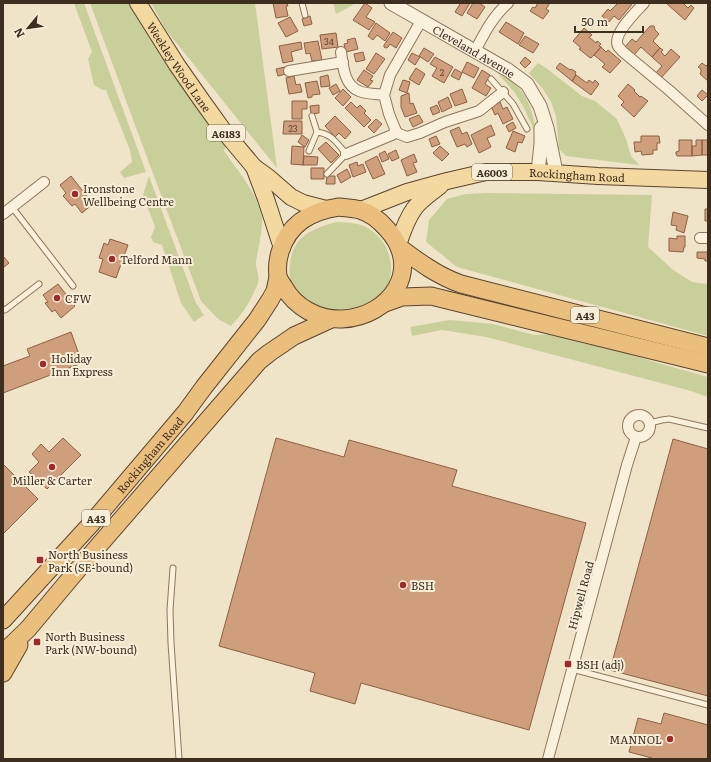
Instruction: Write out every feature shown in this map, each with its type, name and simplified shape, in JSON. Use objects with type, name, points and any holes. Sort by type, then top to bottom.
[{"type":"highway","name":"A43","points":[[339,207],[361,210],[373,216],[382,223],[399,246],[403,265],[400,282],[391,297],[378,309],[351,318],[331,319],[317,316],[294,301],[278,277],[279,256],[287,237],[294,227],[308,216],[326,209],[339,207]]},
{"type":"highway","name":"A43","points":[[399,246],[416,260],[433,271],[462,284],[708,347]]},
{"type":"highway","name":"Rockingham Road","points":[[3,620],[90,525],[185,413],[257,320],[275,291],[278,277]]},
{"type":"highway","name":"A43","points":[[385,303],[402,297],[431,296],[708,364]]},
{"type":"highway","name":"Rockingham Road","points":[[3,653],[28,629],[259,361],[294,336],[331,319]]},
{"type":"highway","name":"Rockingham Road","points":[[3,673],[28,629]]},
{"type":"main road","name":"Weekley Wood Lane","points":[[138,3],[177,65],[200,98],[223,130],[254,167],[268,176],[291,197],[303,203],[326,209]]},
{"type":"main road","name":"Weekley Wood Lane","points":[[254,167],[282,248]]},
{"type":"main road","name":"Rockingham Road","points":[[361,210],[407,192],[486,172],[538,172],[708,180]]},
{"type":"main road","name":"Rockingham Road","points":[[399,246],[406,224],[413,210],[419,203],[447,181]]},
{"type":"street","name":"Cleveland Avenue","points":[[390,3],[508,70],[527,84],[540,106],[547,128],[555,173]]},
{"type":"street","points":[[475,51],[496,15],[508,3]]},
{"type":"street","points":[[644,3],[623,27],[617,40],[618,45],[622,51],[708,125]]},
{"type":"street","points":[[421,21],[390,75],[384,96],[389,114],[396,131],[399,134],[407,137],[479,110],[503,92]]},
{"type":"street","points":[[289,71],[342,57],[346,79],[350,85],[357,91],[384,96]]},
{"type":"street","name":"Cleveland Avenue","points":[[538,172],[542,114]]},
{"type":"street","points":[[346,154],[392,135],[396,131]]},
{"type":"street","points":[[3,214],[44,182]]},
{"type":"street","points":[[636,415],[642,415],[647,418],[650,423],[650,429],[649,432],[643,437],[636,437],[632,435],[628,428],[628,424],[636,415]]},
{"type":"street","name":"Hipwell Road","points":[[548,759],[636,437]]},
{"type":"lane","points":[[302,3],[305,15]]},
{"type":"lane","points":[[491,79],[513,104],[527,129]]},
{"type":"lane","points":[[309,151],[316,132],[312,116]]},
{"type":"lane","points":[[316,132],[324,133],[331,137],[346,154],[327,174]]},
{"type":"lane","points":[[12,207],[73,286]]},
{"type":"lane","points":[[3,309],[5,310],[39,284]]},
{"type":"lane","points":[[650,423],[669,419],[708,428]]},
{"type":"lane","points":[[173,568],[170,623],[179,759]]},
{"type":"lane","points":[[572,669],[708,706]]},
{"type":"green space","points":[[74,3],[84,3],[146,172],[124,178],[120,172],[132,162],[130,150],[106,90],[102,90],[94,85],[88,59],[92,52]]},
{"type":"green space","points":[[90,3],[130,3],[185,91],[226,146],[224,151],[247,183],[260,209],[262,223],[256,261],[258,283],[247,305],[231,326],[218,319],[201,301]]},
{"type":"green space","points":[[151,3],[255,3],[277,168],[166,30]]},
{"type":"green space","points":[[333,3],[352,3],[353,5],[336,14]]},
{"type":"green space","points":[[538,63],[582,96],[595,101],[617,119],[626,139],[631,156],[639,165],[566,156],[559,149],[556,116],[551,102],[543,89],[529,73]]},
{"type":"green space","points":[[494,69],[516,84],[525,96],[533,117],[535,132],[515,93]]},
{"type":"green space","points":[[149,176],[196,303],[204,315],[194,322],[181,303],[162,245],[153,242],[151,237],[155,227],[143,195]]},
{"type":"green space","points":[[466,194],[652,195],[648,247],[672,269],[692,282],[708,284],[708,336],[457,267],[426,242],[429,220],[447,199]]},
{"type":"green space","points":[[337,222],[361,225],[374,232],[387,249],[391,271],[389,282],[384,292],[376,300],[365,306],[357,308],[322,311],[290,288],[290,262],[297,243],[303,236],[323,226]]},
{"type":"green space","points":[[450,320],[493,324],[534,335],[557,334],[582,343],[624,352],[708,377],[708,397],[691,391],[486,337],[442,330],[412,336],[410,327]]},
{"type":"building","points":[[273,3],[287,3],[288,6],[286,6],[288,16],[276,18]]},
{"type":"building","points":[[365,3],[372,8],[366,17],[375,22],[369,30],[353,20]]},
{"type":"building","points":[[459,3],[470,3],[462,16],[455,12],[460,4]]},
{"type":"building","points":[[473,3],[479,3],[485,7],[477,19],[467,13]]},
{"type":"building","points":[[538,3],[550,3],[546,9],[549,11],[543,19],[530,11],[533,7],[535,8]]},
{"type":"building","points":[[618,3],[633,3],[619,20],[614,16],[609,22],[602,16],[608,9],[610,11]]},
{"type":"building","points":[[666,3],[683,3],[688,8],[691,5],[694,8],[685,20]]},
{"type":"building","points":[[310,16],[312,24],[304,26],[302,19]]},
{"type":"building","points":[[290,17],[298,31],[286,37],[278,23]]},
{"type":"building","points":[[506,22],[524,33],[518,44],[499,32]]},
{"type":"building","points":[[376,23],[390,33],[385,41],[377,35],[373,40],[368,36]]},
{"type":"building","points":[[650,26],[654,26],[655,30],[659,34],[653,41],[660,48],[652,57],[641,47],[634,55],[629,50],[628,51],[624,48],[632,39],[636,42]]},
{"type":"building","points":[[584,28],[592,35],[589,37],[596,43],[597,41],[601,44],[599,46],[601,47],[591,58],[579,49],[581,48],[573,41]]},
{"type":"building","points":[[393,32],[402,38],[396,48],[390,44],[386,48],[384,47],[384,45]]},
{"type":"building","points":[[336,33],[338,47],[322,49],[320,35]]},
{"type":"building","points":[[525,36],[539,44],[533,53],[519,45]]},
{"type":"building","points":[[355,38],[358,49],[346,52],[344,44],[348,43],[347,40]]},
{"type":"building","points":[[318,41],[322,60],[312,61],[310,53],[306,54],[304,43]]},
{"type":"building","points":[[301,42],[302,49],[291,52],[293,61],[283,63],[279,46]]},
{"type":"building","points":[[601,47],[606,52],[608,50],[621,61],[610,73],[602,67],[605,64],[594,55]]},
{"type":"building","points":[[424,48],[434,54],[428,62],[419,56]]},
{"type":"building","points":[[660,48],[663,50],[661,52],[665,56],[671,49],[680,57],[661,78],[655,74],[662,66],[652,57]]},
{"type":"building","points":[[363,52],[365,60],[356,62],[354,54]]},
{"type":"building","points":[[376,53],[385,59],[374,74],[366,69]]},
{"type":"building","points":[[412,53],[420,57],[415,65],[408,60]]},
{"type":"building","points":[[435,57],[453,67],[444,83],[432,76],[437,68],[430,64]]},
{"type":"building","points":[[525,57],[531,62],[525,68],[520,63]]},
{"type":"building","points":[[467,62],[479,68],[474,78],[462,72]]},
{"type":"building","points":[[560,63],[576,72],[576,75],[572,81],[556,68]]},
{"type":"building","points":[[702,63],[706,66],[708,64],[708,81],[700,74],[701,69],[698,67]]},
{"type":"building","points":[[285,67],[286,74],[278,76],[276,69]]},
{"type":"building","points":[[416,68],[425,74],[419,85],[409,79]]},
{"type":"building","points":[[455,69],[462,73],[459,80],[451,76]]},
{"type":"building","points":[[364,70],[373,76],[370,80],[373,81],[368,87],[357,80]]},
{"type":"building","points":[[482,70],[490,75],[485,84],[491,88],[486,96],[472,88]]},
{"type":"building","points":[[328,75],[330,86],[321,87],[320,77]]},
{"type":"building","points":[[576,75],[587,83],[589,80],[593,83],[595,80],[599,84],[591,95],[572,81]]},
{"type":"building","points":[[294,76],[296,85],[300,84],[302,92],[289,94],[286,78]]},
{"type":"building","points":[[403,80],[410,82],[407,93],[399,90]]},
{"type":"building","points":[[317,81],[320,94],[312,95],[312,97],[308,98],[305,83]]},
{"type":"building","points":[[336,84],[340,91],[333,95],[329,88]]},
{"type":"building","points":[[628,84],[640,97],[641,96],[648,101],[634,117],[621,105],[624,102],[618,96]]},
{"type":"building","points":[[343,89],[351,97],[343,106],[335,98]]},
{"type":"building","points":[[462,89],[467,102],[455,106],[450,94]]},
{"type":"building","points":[[702,90],[708,95],[702,101],[697,96]]},
{"type":"building","points":[[409,93],[410,104],[413,103],[417,113],[405,117],[401,107],[401,96]]},
{"type":"building","points":[[448,97],[452,107],[442,112],[438,102]]},
{"type":"building","points":[[292,101],[307,101],[307,109],[302,109],[302,119],[292,119]]},
{"type":"building","points":[[351,102],[357,108],[360,105],[366,111],[364,113],[371,120],[364,127],[345,108]]},
{"type":"building","points":[[500,102],[503,109],[507,107],[513,119],[503,124],[498,113],[495,115],[491,106]]},
{"type":"building","points":[[319,105],[319,113],[311,114],[310,106]]},
{"type":"building","points":[[437,105],[440,112],[433,115],[430,108]]},
{"type":"building","points":[[419,115],[423,122],[413,127],[409,119]]},
{"type":"building","points":[[335,116],[351,132],[345,139],[339,133],[335,137],[325,126]]},
{"type":"building","points":[[376,119],[382,124],[374,133],[368,127]]},
{"type":"building","points":[[284,121],[302,121],[302,134],[283,134]]},
{"type":"building","points":[[513,122],[516,128],[509,132],[506,126]]},
{"type":"building","points":[[491,125],[495,135],[487,138],[491,147],[479,153],[471,135]]},
{"type":"building","points":[[459,127],[462,134],[467,132],[472,144],[467,147],[465,144],[457,147],[450,131]]},
{"type":"building","points":[[513,131],[525,136],[522,143],[518,142],[515,152],[506,148]]},
{"type":"building","points":[[302,135],[309,140],[305,147],[298,142]]},
{"type":"building","points":[[436,136],[440,144],[432,147],[429,139]]},
{"type":"building","points":[[641,136],[659,136],[660,143],[657,143],[657,150],[653,150],[653,154],[642,155],[641,151],[635,152],[634,142],[641,142]]},
{"type":"building","points":[[679,140],[692,140],[692,156],[677,156],[676,152],[679,151]]},
{"type":"building","points":[[696,140],[702,140],[702,155],[692,156],[692,146],[696,146]]},
{"type":"building","points":[[702,140],[708,140],[708,155],[702,155]]},
{"type":"building","points":[[326,142],[339,155],[331,163],[318,149]]},
{"type":"building","points":[[292,146],[304,147],[303,165],[291,164]]},
{"type":"building","points":[[440,146],[449,154],[442,161],[433,153]]},
{"type":"building","points":[[396,150],[399,158],[392,161],[388,154]]},
{"type":"building","points":[[385,151],[389,159],[382,162],[379,154]]},
{"type":"building","points":[[414,154],[417,162],[413,163],[417,172],[407,176],[401,160]]},
{"type":"building","points":[[304,156],[318,157],[317,165],[303,165]]},
{"type":"building","points":[[377,156],[385,174],[373,179],[365,162]]},
{"type":"building","points":[[357,162],[358,166],[363,164],[366,172],[353,177],[349,165]]},
{"type":"building","points":[[311,168],[324,168],[324,179],[311,179]]},
{"type":"building","points":[[347,169],[351,177],[341,183],[337,175]]},
{"type":"building","name":"Ironstone Wellbeing Centre","points":[[71,176],[93,204],[82,213],[75,204],[72,206],[63,196],[66,193],[60,185]]},
{"type":"building","points":[[327,176],[335,176],[335,184],[326,184]]},
{"type":"building","points":[[705,209],[708,209],[708,221],[705,221]]},
{"type":"building","points":[[673,212],[688,216],[684,233],[676,230],[677,226],[671,225]]},
{"type":"building","points":[[677,236],[685,236],[685,247],[683,252],[669,251],[669,238],[677,239]]},
{"type":"building","name":"Telford Mann","points":[[110,239],[128,245],[116,278],[99,272],[103,259],[99,258],[104,243],[108,245]]},
{"type":"building","points":[[697,252],[708,252],[708,261],[697,258]]},
{"type":"building","points":[[3,256],[9,263],[3,268]]},
{"type":"building","name":"CFW","points":[[58,284],[75,306],[61,318],[55,310],[52,312],[45,303],[48,302],[43,295]]},
{"type":"building","name":"Holiday Inn Express","points":[[71,332],[82,363],[3,393],[3,366],[30,356],[27,349]]},
{"type":"building","name":"Miller & Carter","points":[[63,438],[81,455],[47,489],[29,472],[39,462],[32,454],[41,444],[49,452]]},
{"type":"building","name":"BSH","points":[[276,438],[344,457],[349,440],[457,470],[452,486],[586,523],[529,730],[361,683],[355,704],[310,691],[315,673],[219,646]]},
{"type":"building","points":[[673,439],[708,449],[708,696],[610,670]]},
{"type":"building","points":[[3,464],[38,499],[4,533],[3,531]]},
{"type":"building","name":"MANNOL","points":[[664,713],[708,725],[708,759],[652,759],[629,752],[638,718],[661,724]]},
{"type":"place","name":"Ironstone Wellbeing Centre","points":[[75,194]]},
{"type":"place","name":"Telford Mann","points":[[112,259]]},
{"type":"place","name":"CFW","points":[[57,298]]},
{"type":"place","name":"Holiday Inn Express","points":[[43,364]]},
{"type":"place","name":"Miller & Carter","points":[[52,467]]},
{"type":"place","name":"North Business Park (SE-bound)","points":[[40,560]]},
{"type":"place","name":"BSH","points":[[403,585]]},
{"type":"place","name":"North Business Park (NW-bound)","points":[[37,642]]},
{"type":"place","name":"BSH (adj)","points":[[568,664]]},
{"type":"place","name":"MANNOL","points":[[670,739]]}]
